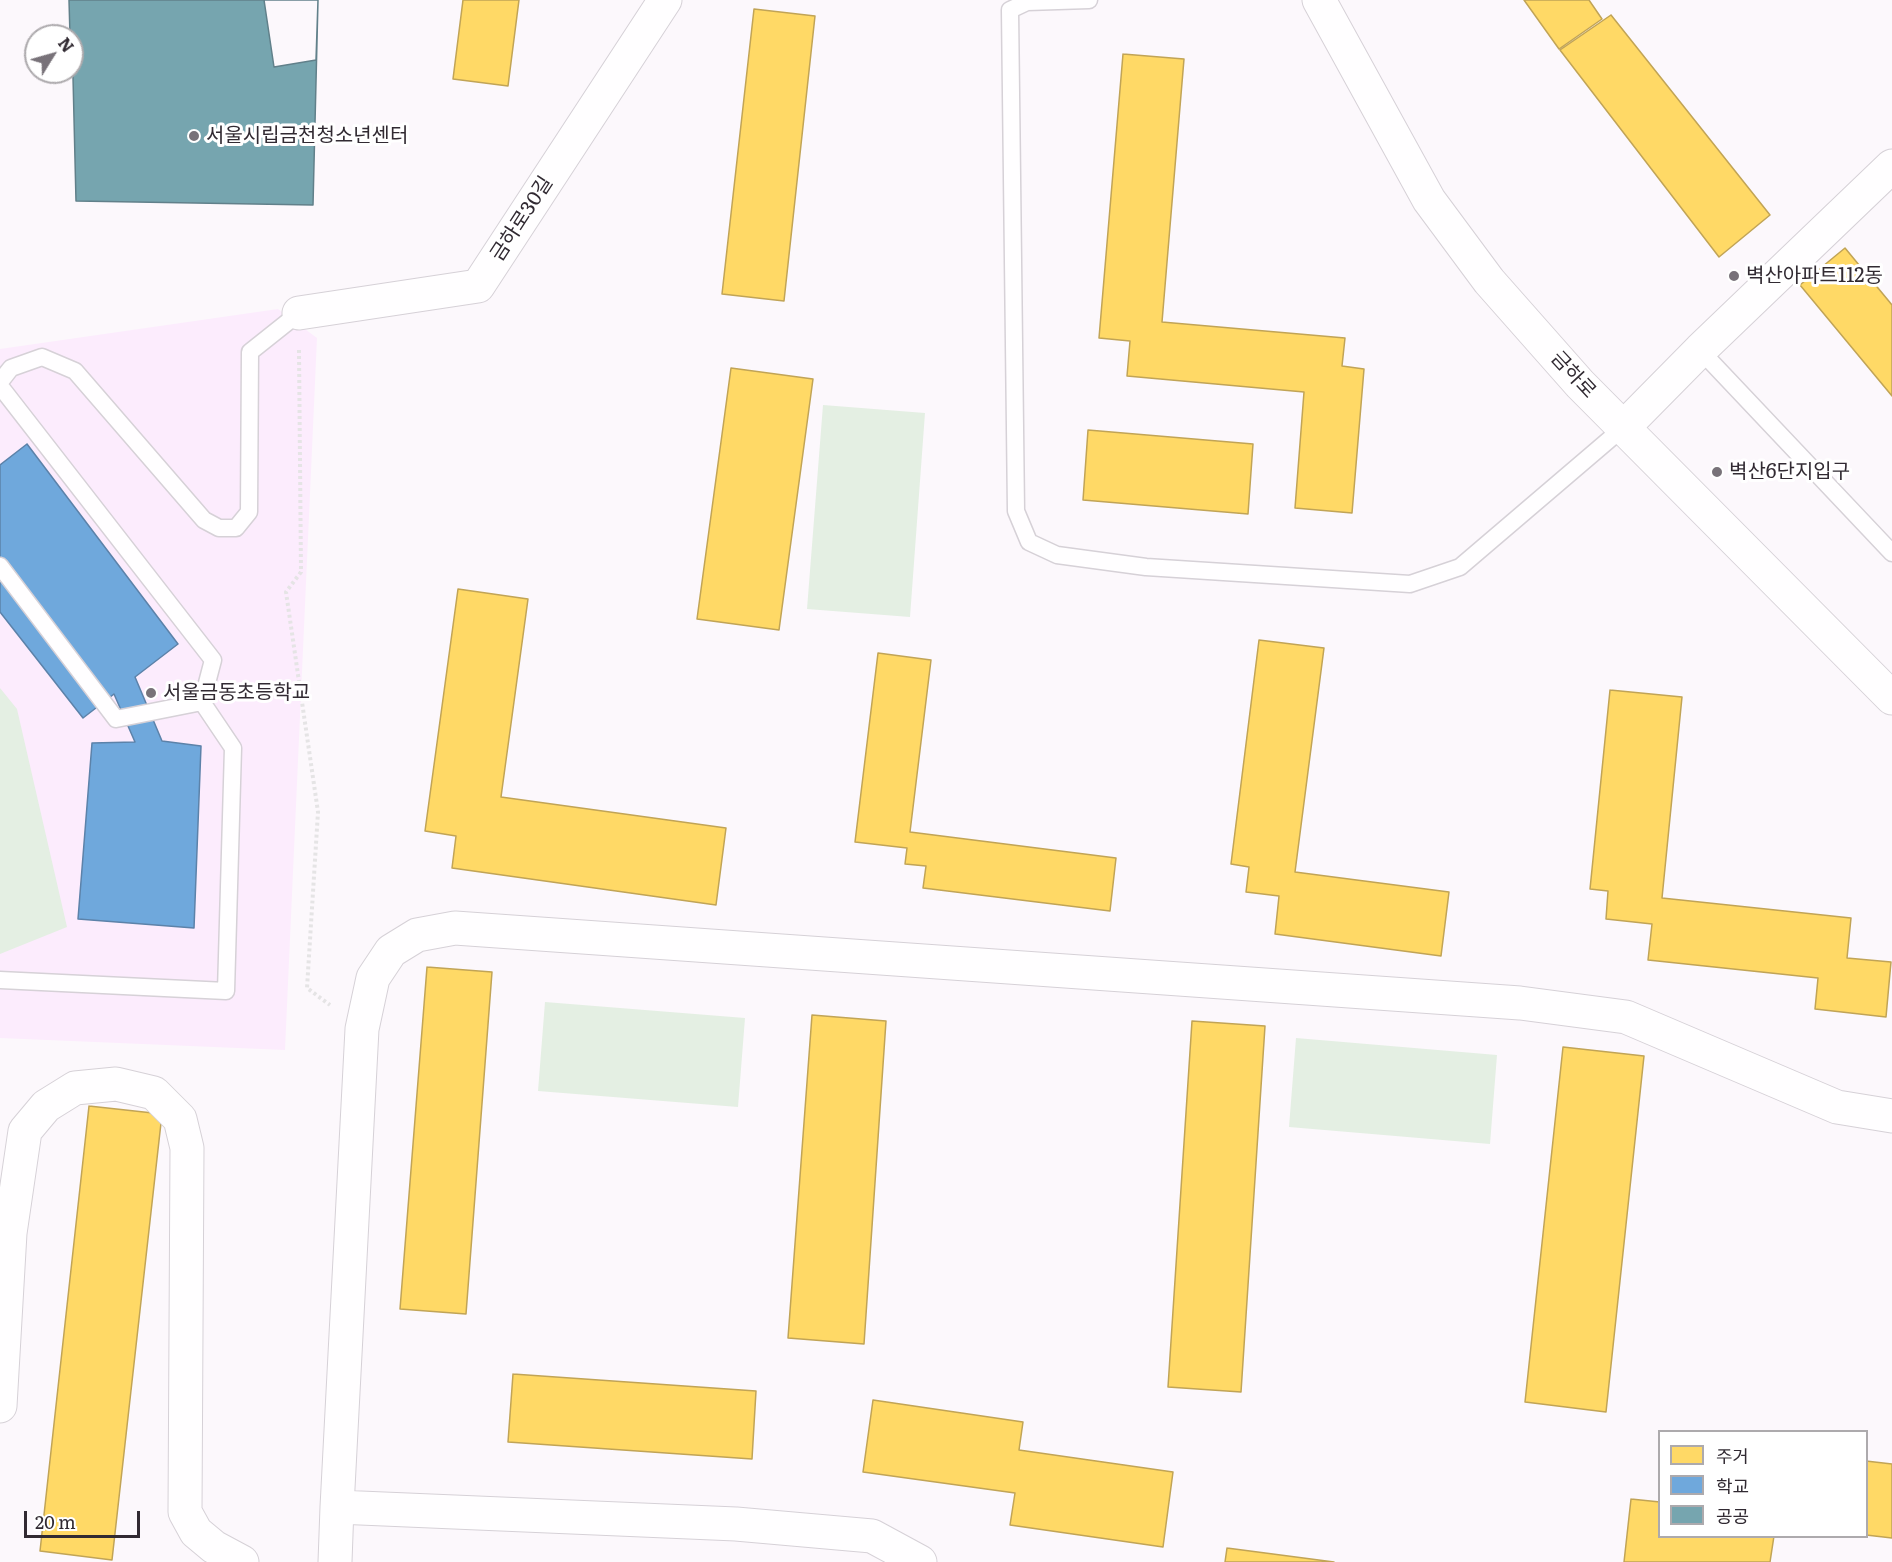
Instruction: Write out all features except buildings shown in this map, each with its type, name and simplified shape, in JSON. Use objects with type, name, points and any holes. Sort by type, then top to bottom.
[{"type":"street","name":"금하로30길","points":[[299,313],[478,286],[665,0]]},
{"type":"street","name":"금하로","points":[[1319,0],[1429,200],[1489,281],[1580,384],[1892,698]]},
{"type":"street","points":[[1624,427],[1700,350],[1892,166]]},
{"type":"street","points":[[335,1562],[362,1029],[373,978],[391,951],[417,935],[455,928],[1521,1004],[1626,1017],[1837,1107],[1892,1116]]},
{"type":"street","points":[[0,1406],[10,1233],[25,1131],[46,1106],[75,1088],[117,1084],[154,1093],[180,1119],[187,1148],[185,1512],[196,1532],[214,1547],[242,1562]]},
{"type":"street","points":[[337,1507],[736,1524],[872,1536],[920,1562]]},
{"type":"lane","points":[[1089,0],[1028,2],[1010,10],[1016,511],[1029,542],[1057,555],[1146,567],[1410,585],[1460,567],[1624,427]]},
{"type":"lane","points":[[0,981],[226,991],[233,748],[202,702],[213,660],[0,384],[11,368],[42,357],[75,371],[204,520],[219,528],[236,528],[249,512],[250,352],[299,313]]},
{"type":"lane","points":[[1700,350],[1892,553]]},
{"type":"lane","points":[[0,566],[116,719],[202,702]]},
{"type":"path","points":[[299,313],[301,572],[286,592],[318,812],[307,987],[362,1029]]},
{"type":"shaded area","name":"서울금동초등학교","points":[[278,309],[317,338],[285,1050],[0,1038],[0,349]]},
{"type":"shaded area","points":[[823,405],[925,413],[910,617],[807,609]]},
{"type":"shaded area","points":[[0,688],[17,709],[67,927],[0,954]]},
{"type":"shaded area","points":[[545,1002],[745,1018],[738,1107],[538,1091]]},
{"type":"shaded area","points":[[1296,1038],[1497,1055],[1490,1144],[1289,1127]]},
{"type":"place","name":"서울시립금천청소년센터","points":[[194,136]]},
{"type":"place","name":"벽산아파트112동","points":[[1734,276]]},
{"type":"place","name":"벽산6단지입구","points":[[1717,472]]},
{"type":"place","name":"서울금동초등학교","points":[[151,693]]}]
